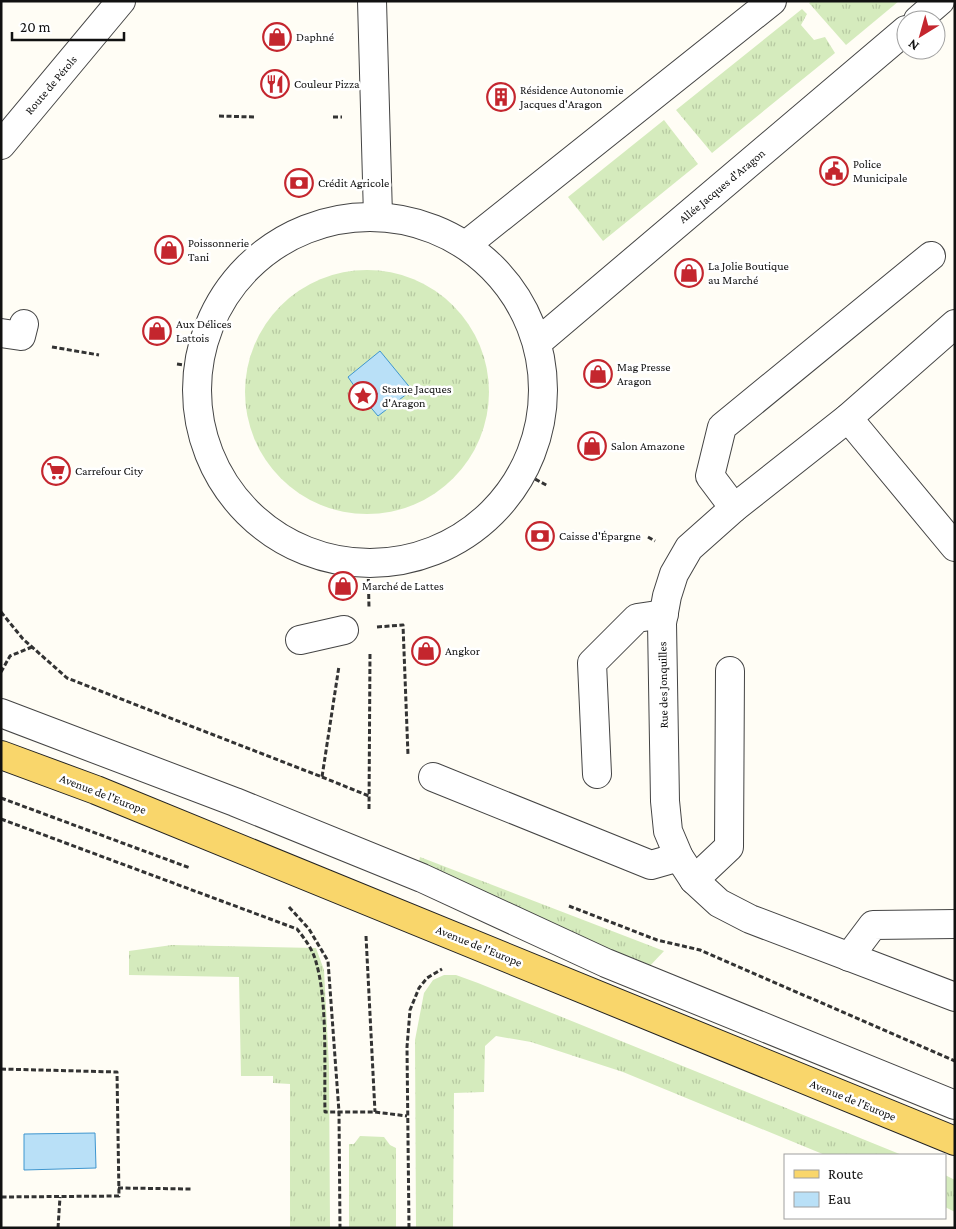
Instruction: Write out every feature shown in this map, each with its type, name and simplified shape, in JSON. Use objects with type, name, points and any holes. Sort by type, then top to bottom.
[{"type":"main road","name":"Avenue de l'Europe","points":[[1,755],[96,790],[955,1141]]},
{"type":"street","name":"Route de Pérols","points":[[1,145],[120,1]]},
{"type":"street","points":[[372,1],[378,216]]},
{"type":"street","points":[[466,245],[772,1]]},
{"type":"street","points":[[930,10],[940,1]]},
{"type":"street","name":"Allée Jacques d'Aragon","points":[[538,342],[896,38]]},
{"type":"street","points":[[378,216],[423,224],[466,245],[497,271],[522,304],[538,342],[545,396],[535,449],[509,496],[470,534],[421,557],[368,564],[319,556],[284,540],[275,535],[239,503],[212,462],[198,416],[188,366],[229,288],[258,257],[294,234],[335,220],[378,216]]},
{"type":"street","points":[[734,508],[710,476],[722,427],[931,256]]},
{"type":"street","name":"Rue des Jonquilles","points":[[955,324],[848,418],[734,508],[689,548],[674,574],[664,614],[665,801],[668,831],[679,857],[694,880],[719,903],[750,919],[955,996]]},
{"type":"street","points":[[848,418],[955,546]]},
{"type":"street","points":[[597,774],[592,663],[637,618],[664,614]]},
{"type":"street","points":[[300,640],[357,629]]},
{"type":"street","points":[[694,880],[729,847],[730,671]]},
{"type":"street","points":[[1,713],[235,802],[396,867],[606,963],[955,1105]]},
{"type":"street","points":[[433,777],[652,865],[679,857]]},
{"type":"street","points":[[849,957],[873,925],[955,924]]},
{"type":"path","points":[[219,116],[254,117]]},
{"type":"path","points":[[13,328],[50,347],[99,355]]},
{"type":"path","points":[[522,472],[548,486]]},
{"type":"path","points":[[322,777],[357,629],[368,564]]},
{"type":"path","points":[[1,612],[32,646],[67,678],[369,796]]},
{"type":"path","points":[[357,629],[403,625],[409,766],[433,777]]},
{"type":"path","points":[[357,629],[369,809]]},
{"type":"path","points":[[1,672],[10,656],[32,646]]},
{"type":"path","points":[[1,798],[195,869]]},
{"type":"path","points":[[1,819],[297,929],[306,941],[316,962],[322,1003],[325,1112],[375,1112],[408,1116]]},
{"type":"path","points":[[280,903],[288,906],[309,929],[328,961],[339,1112],[340,1228]]},
{"type":"path","points":[[365,930],[375,1112]]},
{"type":"path","points":[[409,1228],[408,1116],[410,1010],[419,988],[427,978],[436,970],[451,966]]},
{"type":"path","points":[[1,1069],[116,1072],[119,1196],[1,1197]]},
{"type":"path","points":[[118,1188],[192,1189]]},
{"type":"path","points":[[58,1228],[60,1197]]},
{"type":"green space","points":[[812,1],[899,1],[846,45],[809,3]]},
{"type":"green space","points":[[802,9],[807,14],[801,25],[814,40],[825,37],[835,53],[712,153],[676,110]]},
{"type":"green space","points":[[664,120],[698,164],[603,241],[568,197]]},
{"type":"green space","points":[[355,270],[379,270],[403,275],[425,284],[454,305],[469,324],[480,345],[487,368],[489,392],[487,416],[480,439],[469,460],[454,479],[425,500],[403,509],[379,514],[355,514],[331,509],[309,500],[289,487],[272,470],[259,450],[250,428],[245,404],[245,380],[250,356],[259,334],[272,314],[289,297],[309,284],[331,275]]},
{"type":"green space","points":[[420,857],[664,951],[647,969],[417,870]]},
{"type":"green space","points":[[172,945],[316,948],[324,970],[329,1066],[330,1228],[290,1228],[290,1084],[273,1083],[273,1076],[241,1076],[239,977],[129,975],[129,951]]},
{"type":"green space","points":[[444,975],[456,975],[478,983],[900,1154],[823,1154],[623,1072],[531,1042],[496,1036],[485,1046],[484,1092],[454,1093],[453,1228],[416,1228],[415,1040],[424,993],[433,980]]},
{"type":"green space","points":[[360,1136],[384,1137],[390,1145],[396,1148],[396,1228],[349,1228],[349,1144],[354,1144]]},
{"type":"green space","points":[[946,1176],[955,1180],[955,1212],[946,1208]]},
{"type":"water","points":[[380,351],[412,390],[378,416],[367,403],[378,394],[367,382],[357,390],[348,377]]},
{"type":"water","points":[[95,1133],[96,1168],[24,1170],[24,1134]]},
{"type":"place","name":"Daphné","points":[[277,37]]},
{"type":"place","name":"Couleur Pizza","points":[[275,84]]},
{"type":"place","name":"Résidence Autonomie Jacques d'Aragon","points":[[501,97]]},
{"type":"place","name":"Police Municipale","points":[[834,171]]},
{"type":"place","name":"Crédit Agricole","points":[[299,183]]},
{"type":"place","name":"Poissonnerie Tani","points":[[169,250]]},
{"type":"place","name":"La Jolie Boutique au Marché","points":[[689,273]]},
{"type":"place","name":"Aux Délices Lattois","points":[[157,331]]},
{"type":"place","name":"Mag Presse Aragon","points":[[598,374]]},
{"type":"place","name":"Statue Jacques d'Aragon","points":[[363,396]]},
{"type":"place","name":"Salon Amazone","points":[[592,446]]},
{"type":"place","name":"Carrefour City","points":[[56,471]]},
{"type":"place","name":"Caisse d'Épargne","points":[[540,536]]},
{"type":"place","name":"Marché de Lattes","points":[[343,586]]},
{"type":"place","name":"Angkor","points":[[426,651]]}]
